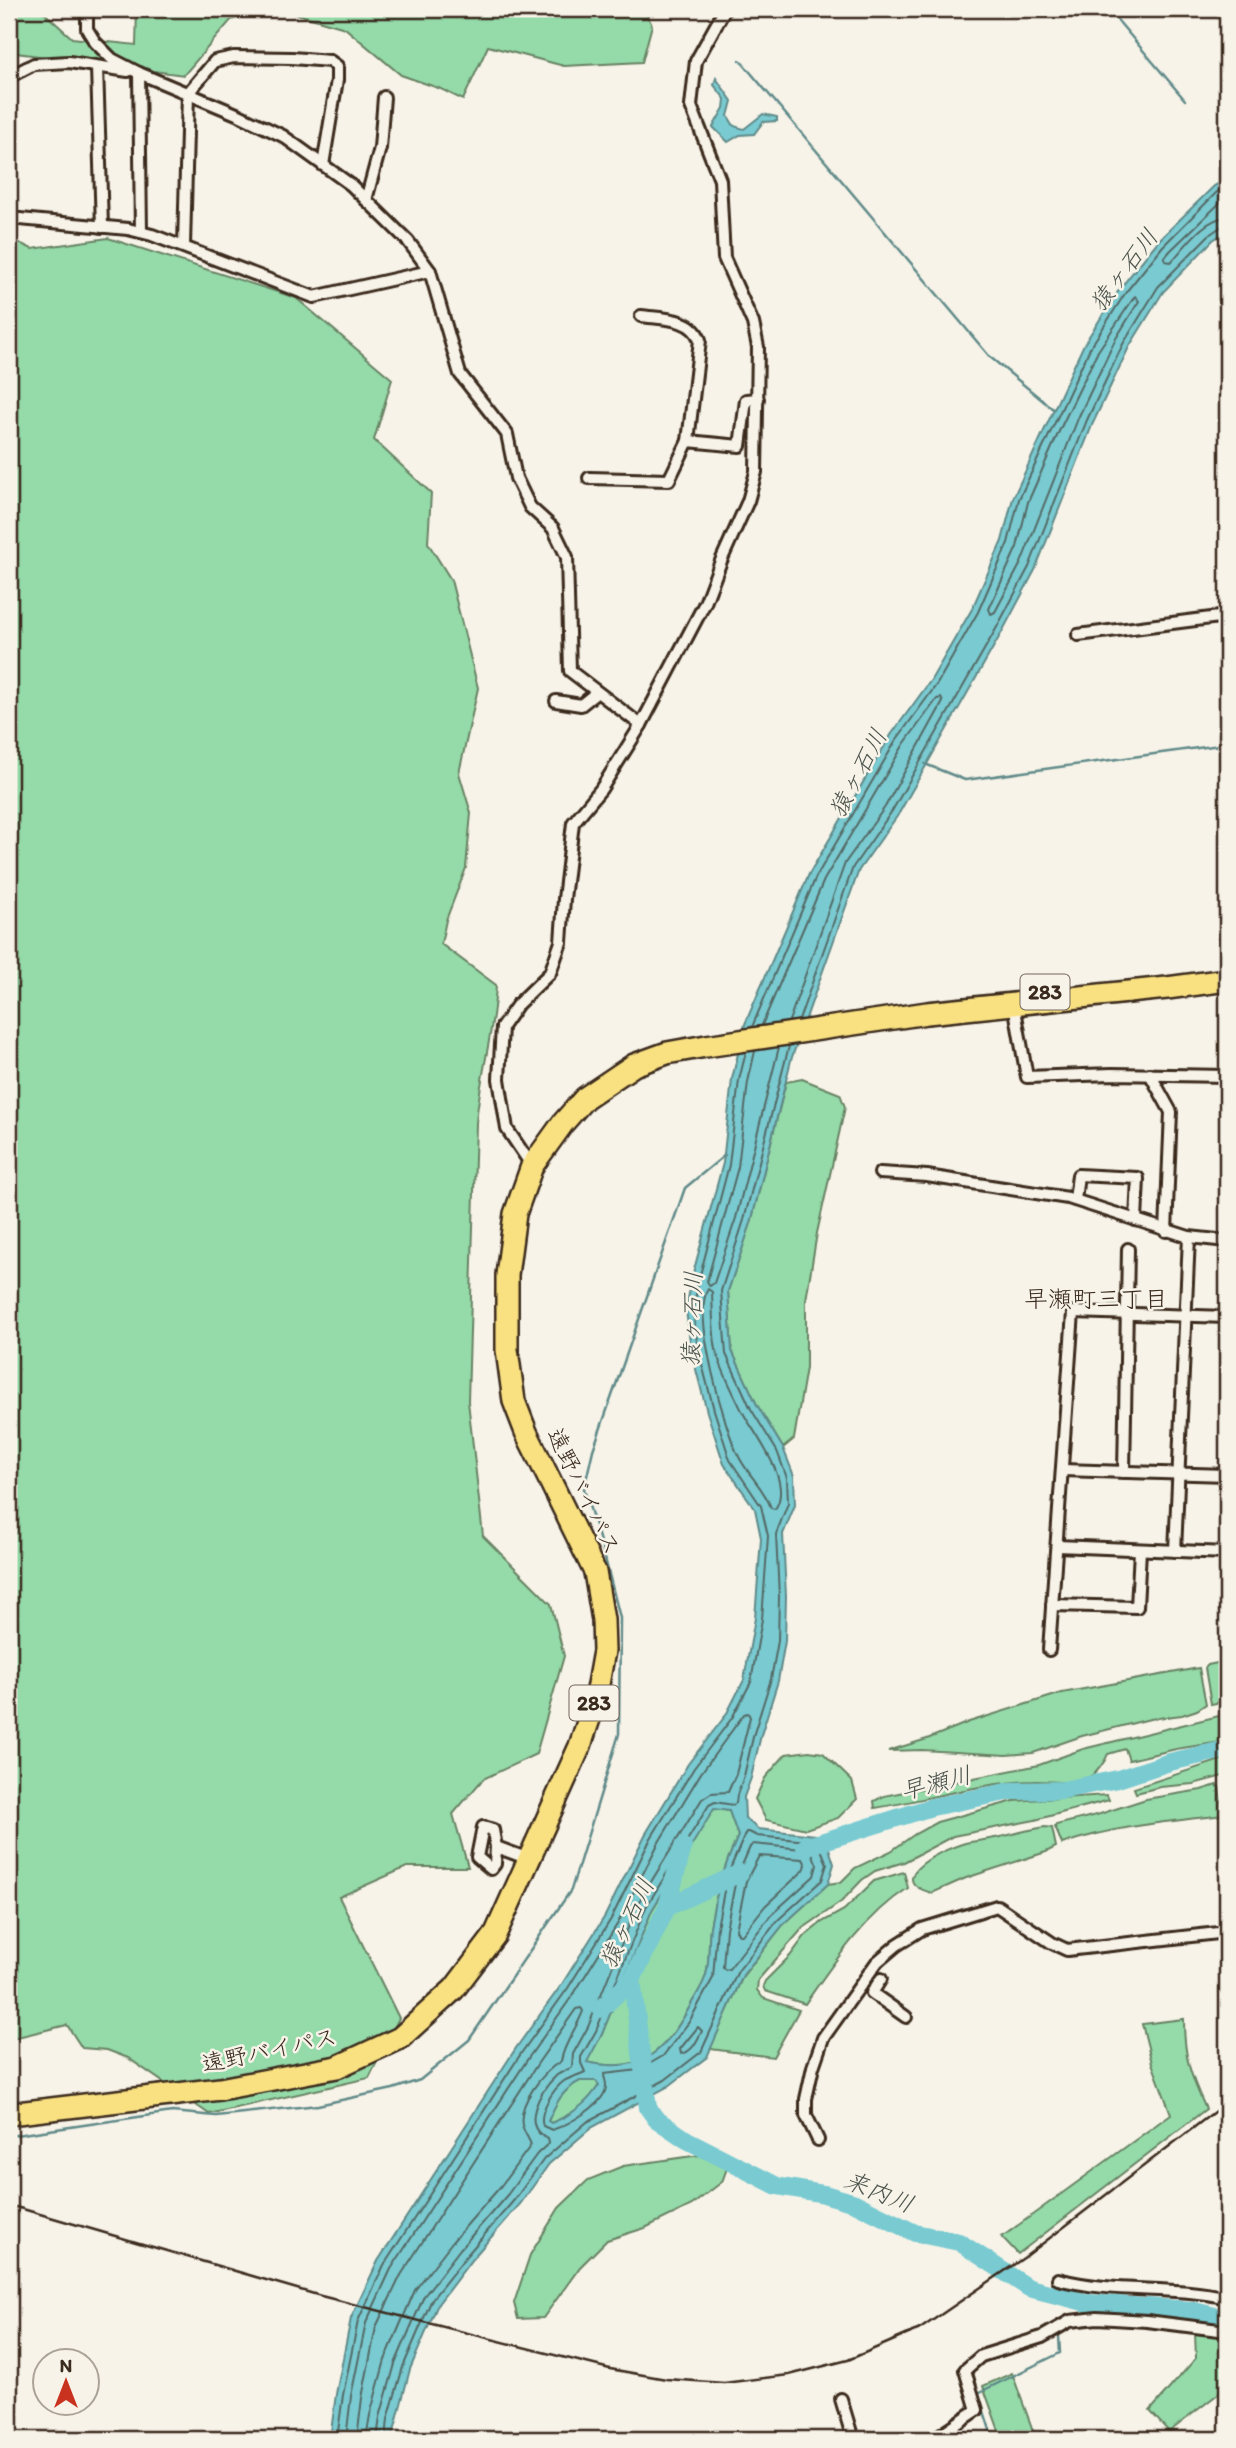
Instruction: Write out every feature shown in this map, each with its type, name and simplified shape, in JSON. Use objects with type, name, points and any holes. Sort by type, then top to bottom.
[{"type":"highway","name":"遠野バイパス","points":[[927,1013],[944,1007],[1227,966]]},
{"type":"highway","name":"遠野バイパス","points":[[9,2114],[220,2089],[337,2067],[400,2038],[454,1989],[495,1935],[580,1746],[595,1701],[604,1651],[603,1620],[595,1572],[526,1432],[514,1401],[507,1350],[507,1275],[515,1214],[533,1166],[563,1123],[585,1098],[634,1065],[667,1053],[927,1013],[1227,979]]},
{"type":"street","points":[[87,9],[87,29],[95,42],[112,59],[283,136],[351,185],[408,241],[430,271],[460,374],[507,434],[516,478],[530,506],[553,528],[567,557],[570,671],[641,725]]},
{"type":"street","points":[[533,1166],[507,1129],[499,1079],[502,1027],[518,1004],[550,973],[561,942],[573,823],[601,789],[641,725],[705,603],[748,501],[756,472],[758,347],[754,323],[724,258],[720,180],[691,106],[696,61],[725,9]]},
{"type":"street","points":[[184,246],[188,93],[215,61],[234,57],[330,61],[337,66],[323,165]]},
{"type":"street","points":[[9,77],[34,64],[69,62],[139,73]]},
{"type":"street","points":[[97,66],[102,227]]},
{"type":"street","points":[[139,73],[141,232]]},
{"type":"street","points":[[366,200],[380,149],[384,97]]},
{"type":"street","points":[[9,218],[141,232],[314,297],[430,271]]},
{"type":"street","points":[[589,478],[668,480],[688,441],[700,340],[697,330],[686,323],[641,316]]},
{"type":"street","points":[[688,441],[740,446],[746,400],[758,399]]},
{"type":"street","points":[[1078,635],[1227,616]]},
{"type":"street","points":[[556,701],[581,705],[596,693]]},
{"type":"street","points":[[1014,1004],[1027,1077],[1150,1074],[1227,1076]]},
{"type":"street","points":[[1150,1074],[1171,1112],[1166,1231]]},
{"type":"street","points":[[880,1173],[927,1176],[1075,1200],[1166,1231],[1189,1237],[1227,1241]]},
{"type":"street","points":[[1075,1200],[1078,1175],[1138,1178],[1136,1220]]},
{"type":"street","points":[[1175,1551],[1189,1237]]},
{"type":"street","points":[[1124,1472],[1128,1250]]},
{"type":"street","points":[[1049,1650],[1073,1312],[1227,1317]]},
{"type":"street","points":[[1062,1471],[1227,1475]]},
{"type":"street","points":[[1056,1546],[1227,1553]]},
{"type":"street","points":[[1052,1605],[1138,1607],[1140,1550]]},
{"type":"street","points":[[496,1847],[529,1859]]},
{"type":"street","points":[[818,2140],[806,2115],[806,2099],[823,2038],[877,1962],[922,1929],[997,1906],[1067,1950],[1227,1932]]},
{"type":"street","points":[[881,1979],[872,1993],[906,2017]]},
{"type":"street","points":[[1058,2279],[1080,2285],[1122,2290],[1206,2293],[1227,2298]]},
{"type":"street","points":[[934,2439],[977,2410],[965,2370],[981,2356],[1042,2337],[1070,2320],[1097,2318],[1147,2321],[1227,2330]]},
{"type":"street","points":[[841,2399],[853,2439]]},
{"type":"green space","points":[[9,9],[40,9],[72,38],[136,45],[137,9],[266,9],[231,20],[184,75],[9,52]]},
{"type":"green space","points":[[280,9],[644,9],[652,25],[642,62],[564,66],[488,46],[463,100],[401,75],[345,28]]},
{"type":"green space","points":[[9,238],[32,249],[108,238],[296,298],[392,379],[374,440],[431,493],[428,543],[451,580],[478,688],[459,773],[471,813],[466,868],[446,920],[441,944],[496,985],[476,1123],[468,1401],[483,1536],[551,1604],[564,1656],[536,1754],[483,1779],[453,1814],[468,1867],[407,1867],[339,1897],[399,2018],[369,2078],[209,2114],[128,2058],[107,2050],[82,2048],[67,2025],[9,2039]]},
{"type":"green space","points":[[802,1079],[840,1094],[845,1107],[817,1233],[806,1300],[806,1368],[794,1439],[783,1448],[757,1405],[732,1351],[728,1291],[751,1223],[786,1082]]},
{"type":"green space","points":[[1227,1661],[1227,1701],[1211,1704],[1205,1668]]},
{"type":"green space","points":[[1199,1668],[1206,1704],[1182,1715],[1150,1719],[1082,1736],[1033,1753],[1006,1755],[922,1750],[888,1751],[1062,1693]]},
{"type":"green space","points":[[1227,1714],[1227,1741],[1129,1760],[1125,1749],[1108,1754],[1097,1771],[1081,1780],[1014,1782],[875,1808],[874,1801],[884,1796],[1039,1765],[1083,1749]]},
{"type":"green space","points":[[809,1751],[823,1753],[852,1781],[857,1799],[838,1818],[806,1829],[766,1820],[755,1799],[765,1778],[786,1754]]},
{"type":"green space","points":[[1227,1758],[1227,1775],[1193,1784],[1160,1787],[1136,1793],[1134,1788]]},
{"type":"green space","points":[[1217,1785],[1223,1814],[1216,1816],[1119,1829],[1062,1844],[1055,1827],[1146,1799]]},
{"type":"green space","points":[[1107,1795],[1109,1800],[1035,1820],[953,1836],[904,1862],[875,1871],[862,1880],[841,1902],[802,1929],[758,1980],[757,1990],[763,1998],[799,2010],[773,2057],[710,2049],[743,1976],[783,1925],[828,1884],[841,1882],[855,1868],[891,1851],[937,1822],[1014,1801]]},
{"type":"green space","points":[[714,1808],[729,1811],[738,1836],[724,1870],[715,1904],[703,1984],[670,2038],[648,2057],[621,2065],[586,2062],[602,2034],[652,1910]]},
{"type":"green space","points":[[1045,1827],[1052,1828],[1056,1847],[1046,1852],[966,1878],[932,1893],[917,1887],[912,1880],[914,1872],[922,1864],[947,1850],[970,1842]]},
{"type":"green space","points":[[904,1872],[908,1888],[892,1899],[864,1926],[805,2004],[765,1991],[765,1981],[805,1936],[822,1922],[844,1910],[874,1881]]},
{"type":"green space","points":[[1184,2019],[1189,2066],[1206,2109],[1018,2254],[1002,2237],[1171,2114],[1152,2063],[1142,2024]]},
{"type":"green space","points":[[579,2081],[596,2081],[599,2085],[584,2103],[572,2112],[551,2123],[548,2121],[560,2098]]},
{"type":"green space","points":[[700,2155],[727,2168],[722,2182],[692,2205],[645,2228],[607,2240],[580,2267],[543,2318],[518,2319],[514,2303],[530,2255],[559,2208],[588,2180],[623,2166]]},
{"type":"green space","points":[[1195,2333],[1227,2337],[1227,2387],[1169,2432],[1150,2411],[1196,2358]]},
{"type":"green space","points":[[1012,2373],[1036,2439],[1002,2439],[983,2386]]},
{"type":"water","points":[[716,78],[732,101],[728,116],[734,126],[744,129],[763,114],[777,117],[777,121],[763,122],[754,134],[740,135],[728,142],[713,127],[724,108],[725,99],[714,85]]},
{"type":"water","points":[[1227,179],[1227,231],[1213,240],[1163,292],[1129,347],[1093,423],[1035,570],[898,815],[859,870],[791,1060],[751,1223],[728,1291],[732,1351],[757,1405],[783,1448],[794,1476],[795,1505],[783,1534],[785,1641],[778,1681],[744,1797],[745,1818],[758,1829],[825,1836],[834,1864],[828,1884],[783,1925],[743,1975],[707,2057],[669,2086],[591,2128],[549,2164],[521,2203],[472,2259],[438,2304],[410,2369],[392,2439],[330,2439],[351,2318],[378,2261],[605,1916],[645,1835],[688,1764],[726,1715],[744,1680],[755,1618],[761,1538],[755,1509],[724,1464],[691,1350],[686,1310],[692,1277],[723,1163],[732,1079],[745,1024],[809,874],[891,735],[931,680],[972,609],[1002,541],[1013,498],[1084,344],[1121,287],[1158,241],[1214,186]],"holes":[[[714,1809],[729,1811],[738,1836],[724,1870],[715,1904],[703,1983],[670,2038],[648,2057],[622,2065],[587,2062],[602,2034],[652,1910]],[[580,2081],[596,2081],[599,2085],[589,2098],[572,2112],[551,2123],[548,2121],[560,2098]]]},
{"type":"waterway","points":[[1108,9],[1185,100]]},
{"type":"waterway","points":[[740,60],[990,357],[1053,409]]},
{"type":"waterway","points":[[925,764],[965,780],[1227,744]]},
{"type":"waterway","points":[[9,2136],[172,2112],[216,2116],[318,2105],[393,2089],[420,2080],[469,2040],[571,1890],[619,1734],[620,1618],[584,1489],[593,1450],[685,1188],[725,1155]]},
{"type":"waterway","name":"早瀬川","points":[[805,1847],[932,1807],[1011,1791],[1063,1790],[1118,1779],[1170,1762],[1227,1749]]},
{"type":"waterway","name":"猿ヶ石川","points":[[601,2009],[632,1980],[667,1907],[683,1847]]},
{"type":"waterway","name":"早瀬川","points":[[667,1907],[740,1873]]},
{"type":"waterway","name":"来内川","points":[[632,1980],[648,2108],[656,2119],[687,2140],[777,2186],[824,2194],[855,2203],[915,2233],[959,2242],[1029,2288],[1088,2303],[1190,2310],[1227,2319]]},
{"type":"waterway","points":[[993,2439],[978,2393],[1060,2353],[1059,2336]]},
{"type":"railway","points":[[9,2205],[321,2296],[610,2369],[666,2379],[724,2383],[789,2375],[848,2360],[920,2329],[1025,2257],[1227,2102]]},
{"type":"district","name":"早瀬町三丁目","points":[[1096,1299]]}]
